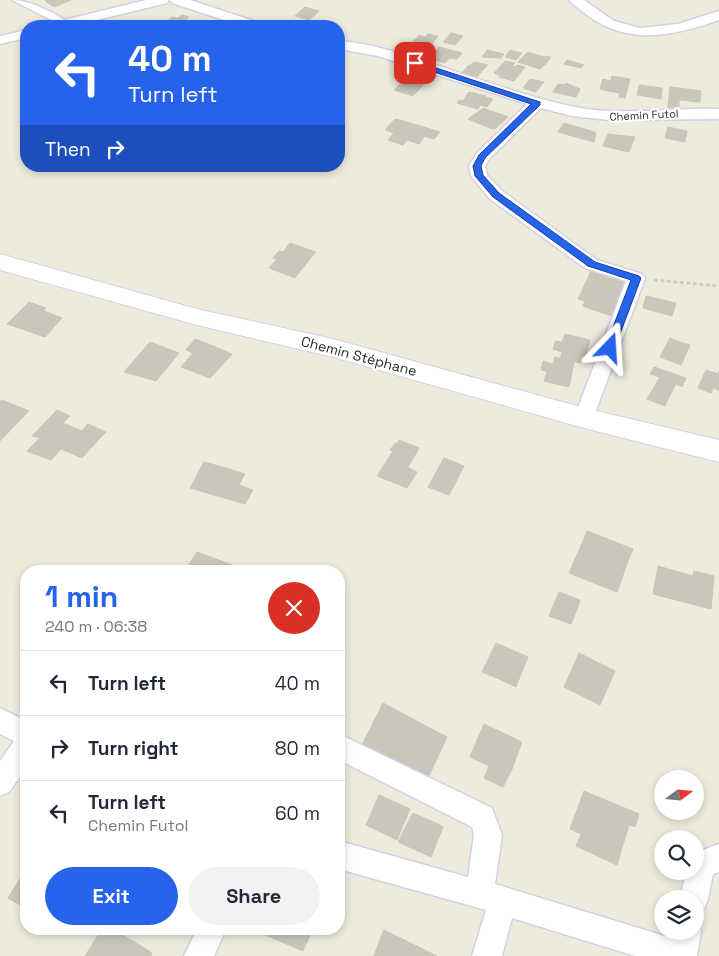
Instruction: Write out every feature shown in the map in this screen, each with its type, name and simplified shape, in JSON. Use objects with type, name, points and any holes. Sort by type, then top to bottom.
[{"type":"main road","name":"Chemin Stéphane","points":[[0,262],[197,317],[333,348],[584,418],[719,451]]},
{"type":"street","points":[[82,20],[162,0]]},
{"type":"street","points":[[177,0],[238,20]]},
{"type":"street","points":[[576,0],[598,17],[614,26],[640,32],[667,31],[719,15]]},
{"type":"street","points":[[0,40],[20,35]]},
{"type":"street","name":"Chemin Futol","points":[[345,46],[380,52],[537,103],[598,117],[616,118],[687,112],[719,114]]},
{"type":"street","points":[[537,103],[482,157],[477,166],[479,176],[496,195],[591,264],[636,278],[584,418]]},
{"type":"street","points":[[0,720],[20,731]]},
{"type":"street","points":[[345,750],[482,818],[488,835],[491,898],[487,956]]},
{"type":"street","points":[[0,783],[20,755]]},
{"type":"street","points":[[345,857],[491,898],[682,956],[685,940]]},
{"type":"street","points":[[696,890],[701,864],[719,858]]},
{"type":"street","points":[[199,956],[209,935]]},
{"type":"lane","points":[[15,0],[32,6],[54,20]]},
{"type":"path","points":[[636,278],[719,286]]},
{"type":"building","points":[[71,0],[54,7],[45,1]]},
{"type":"building","points":[[305,7],[319,11],[309,20],[295,16]]},
{"type":"building","points":[[182,15],[189,17],[185,20],[169,20],[172,17],[178,18]]},
{"type":"building","points":[[451,33],[463,36],[455,45],[443,42]]},
{"type":"building","points":[[428,34],[438,36],[432,44],[415,40],[419,35],[425,37]]},
{"type":"building","points":[[414,40],[432,44],[424,54],[413,51],[415,49],[408,47]]},
{"type":"building","points":[[439,47],[462,53],[457,59],[450,58],[445,63],[429,58]]},
{"type":"building","points":[[487,50],[504,54],[501,58],[482,57]]},
{"type":"building","points":[[510,50],[522,53],[516,60],[505,57]]},
{"type":"building","points":[[528,52],[551,57],[545,65],[535,62],[539,58],[526,54]]},
{"type":"building","points":[[526,54],[539,58],[535,62],[544,65],[540,69],[518,62]]},
{"type":"building","points":[[567,60],[584,65],[581,68],[564,64]]},
{"type":"building","points":[[505,61],[515,63],[512,66],[525,67],[514,81],[499,77],[500,75],[494,73]]},
{"type":"building","points":[[474,62],[488,65],[484,69],[471,65]]},
{"type":"building","points":[[469,65],[484,69],[477,77],[462,73]]},
{"type":"building","points":[[411,73],[430,78],[413,96],[394,90]]},
{"type":"building","points":[[612,76],[630,79],[625,98],[619,97],[620,93],[608,91]]},
{"type":"building","points":[[530,79],[544,82],[536,92],[523,88]]},
{"type":"building","points":[[603,79],[610,81],[608,91],[600,89]]},
{"type":"building","points":[[566,83],[580,89],[576,97],[553,92],[558,84],[565,85]]},
{"type":"building","points":[[639,85],[646,86],[644,96],[637,95]]},
{"type":"building","points":[[646,86],[662,88],[661,99],[644,96]]},
{"type":"building","points":[[670,87],[679,88],[679,107],[668,108]]},
{"type":"building","points":[[679,88],[701,91],[700,102],[679,100]]},
{"type":"building","points":[[469,92],[486,96],[478,109],[457,103],[459,100],[463,101]]},
{"type":"building","points":[[486,97],[493,99],[487,107],[480,105]]},
{"type":"building","points":[[484,108],[488,110],[475,122],[468,119]]},
{"type":"building","points":[[488,110],[503,115],[490,128],[475,122]]},
{"type":"building","points":[[503,115],[508,117],[495,129],[490,128]]},
{"type":"building","points":[[395,119],[440,132],[434,139],[412,133],[403,145],[388,140],[394,133],[385,130]]},
{"type":"building","points":[[564,123],[588,130],[583,139],[558,132]]},
{"type":"building","points":[[668,127],[687,131],[685,142],[665,138]]},
{"type":"building","points":[[588,130],[596,133],[594,142],[583,139]]},
{"type":"building","points":[[412,133],[424,137],[419,144],[407,140]]},
{"type":"building","points":[[608,134],[635,137],[629,152],[603,146]]},
{"type":"building","points":[[290,243],[316,252],[314,254],[292,246],[286,253],[293,255],[287,263],[280,260],[274,267],[297,275],[295,278],[269,268],[277,259],[273,258],[279,251],[283,252]]},
{"type":"building","points":[[292,246],[314,254],[297,275],[274,267],[280,260],[287,263],[293,255],[286,253]]},
{"type":"building","points":[[592,269],[631,281],[615,317],[591,309],[595,301],[591,296],[581,293]]},
{"type":"building","points":[[581,293],[591,296],[595,301],[591,309],[583,306],[585,301],[578,299]]},
{"type":"building","points":[[646,296],[676,303],[672,316],[643,308]]},
{"type":"building","points":[[29,302],[46,308],[39,316],[22,309]]},
{"type":"building","points":[[22,309],[39,316],[44,311],[62,318],[45,337],[7,324]]},
{"type":"building","points":[[565,334],[590,340],[585,357],[582,356],[580,363],[560,358],[565,343],[562,342]]},
{"type":"building","points":[[670,338],[680,342],[677,348],[667,344]]},
{"type":"building","points":[[195,339],[213,346],[207,353],[226,361],[210,378],[181,367],[193,353],[186,350]]},
{"type":"building","points":[[556,341],[565,343],[562,352],[553,349]]},
{"type":"building","points":[[150,342],[179,353],[156,381],[124,372]]},
{"type":"building","points":[[680,342],[690,345],[681,365],[660,357],[667,344],[677,348]]},
{"type":"building","points":[[213,346],[232,354],[226,361],[207,353]]},
{"type":"building","points":[[555,357],[574,362],[569,387],[544,381],[547,372],[550,372]]},
{"type":"building","points":[[543,361],[552,364],[550,372],[541,370]]},
{"type":"building","points":[[654,367],[686,378],[682,387],[676,384],[667,401],[650,394],[660,377],[650,374]]},
{"type":"building","points":[[706,370],[718,374],[719,371],[719,390],[713,388],[711,393],[698,388]]},
{"type":"building","points":[[650,394],[667,401],[665,406],[647,399]]},
{"type":"building","points":[[2,400],[29,411],[21,419],[0,411],[0,402]]},
{"type":"building","points":[[57,410],[70,416],[55,431],[74,440],[82,431],[99,439],[82,458],[61,449],[51,460],[27,451],[40,438],[32,436]]},
{"type":"building","points":[[0,411],[21,419],[0,441]]},
{"type":"building","points":[[63,423],[82,431],[74,440],[55,431]]},
{"type":"building","points":[[88,424],[106,432],[99,439],[82,431]]},
{"type":"building","points":[[399,440],[419,448],[417,452],[397,444]]},
{"type":"building","points":[[395,443],[417,452],[397,484],[377,476],[393,451],[390,450]]},
{"type":"building","points":[[444,458],[464,466],[449,495],[428,487]]},
{"type":"building","points":[[204,462],[226,468],[222,474],[242,479],[239,485],[253,490],[245,504],[190,488]]},
{"type":"building","points":[[407,467],[417,472],[407,488],[397,484]]},
{"type":"building","points":[[226,468],[245,474],[242,479],[222,474]]},
{"type":"building","points":[[587,531],[633,549],[629,558],[584,539]]},
{"type":"building","points":[[584,539],[629,558],[617,592],[569,573]]},
{"type":"building","points":[[197,552],[232,565],[189,565]]},
{"type":"building","points":[[658,566],[693,576],[694,571],[714,576],[711,609],[653,594]]},
{"type":"building","points":[[559,592],[580,600],[578,607],[556,599]]},
{"type":"building","points":[[556,599],[578,607],[571,624],[549,616]]},
{"type":"building","points":[[496,643],[528,657],[517,684],[501,676],[499,679],[482,672]]},
{"type":"building","points":[[579,653],[615,671],[600,705],[576,693],[581,682],[569,676]]},
{"type":"building","points":[[501,676],[517,684],[516,687],[499,679]]},
{"type":"building","points":[[569,676],[581,682],[576,693],[564,687]]},
{"type":"building","points":[[383,703],[424,725],[402,766],[388,759],[394,748],[367,735]]},
{"type":"building","points":[[484,724],[522,742],[512,769],[492,760],[489,766],[470,757]]},
{"type":"building","points":[[424,725],[447,737],[427,780],[402,766]]},
{"type":"building","points":[[367,735],[394,748],[388,759],[361,747]]},
{"type":"building","points":[[492,760],[512,769],[503,787],[484,778]]},
{"type":"building","points":[[584,791],[639,814],[635,827],[629,825],[621,851],[570,829]]},
{"type":"building","points":[[379,795],[410,809],[397,840],[366,825]]},
{"type":"building","points":[[413,813],[438,824],[432,840],[437,842],[431,857],[398,842]]},
{"type":"building","points":[[438,824],[443,827],[437,842],[432,840]]},
{"type":"building","points":[[581,834],[621,851],[617,865],[576,846]]},
{"type":"building","points":[[20,879],[20,893],[15,902],[8,898]]},
{"type":"building","points":[[20,893],[20,905],[15,902]]},
{"type":"building","points":[[384,930],[437,956],[408,956],[379,942]]},
{"type":"building","points":[[98,935],[122,935],[133,941],[127,953],[133,956],[85,956]]},
{"type":"building","points":[[265,935],[310,935],[303,951]]},
{"type":"building","points":[[133,941],[152,953],[151,956],[133,956],[127,953]]},
{"type":"building","points":[[379,942],[408,956],[374,956]]},
{"type":"route","points":[[415,63],[537,103],[482,157],[477,166],[479,176],[496,195],[591,264],[636,278],[610,348]]}]
